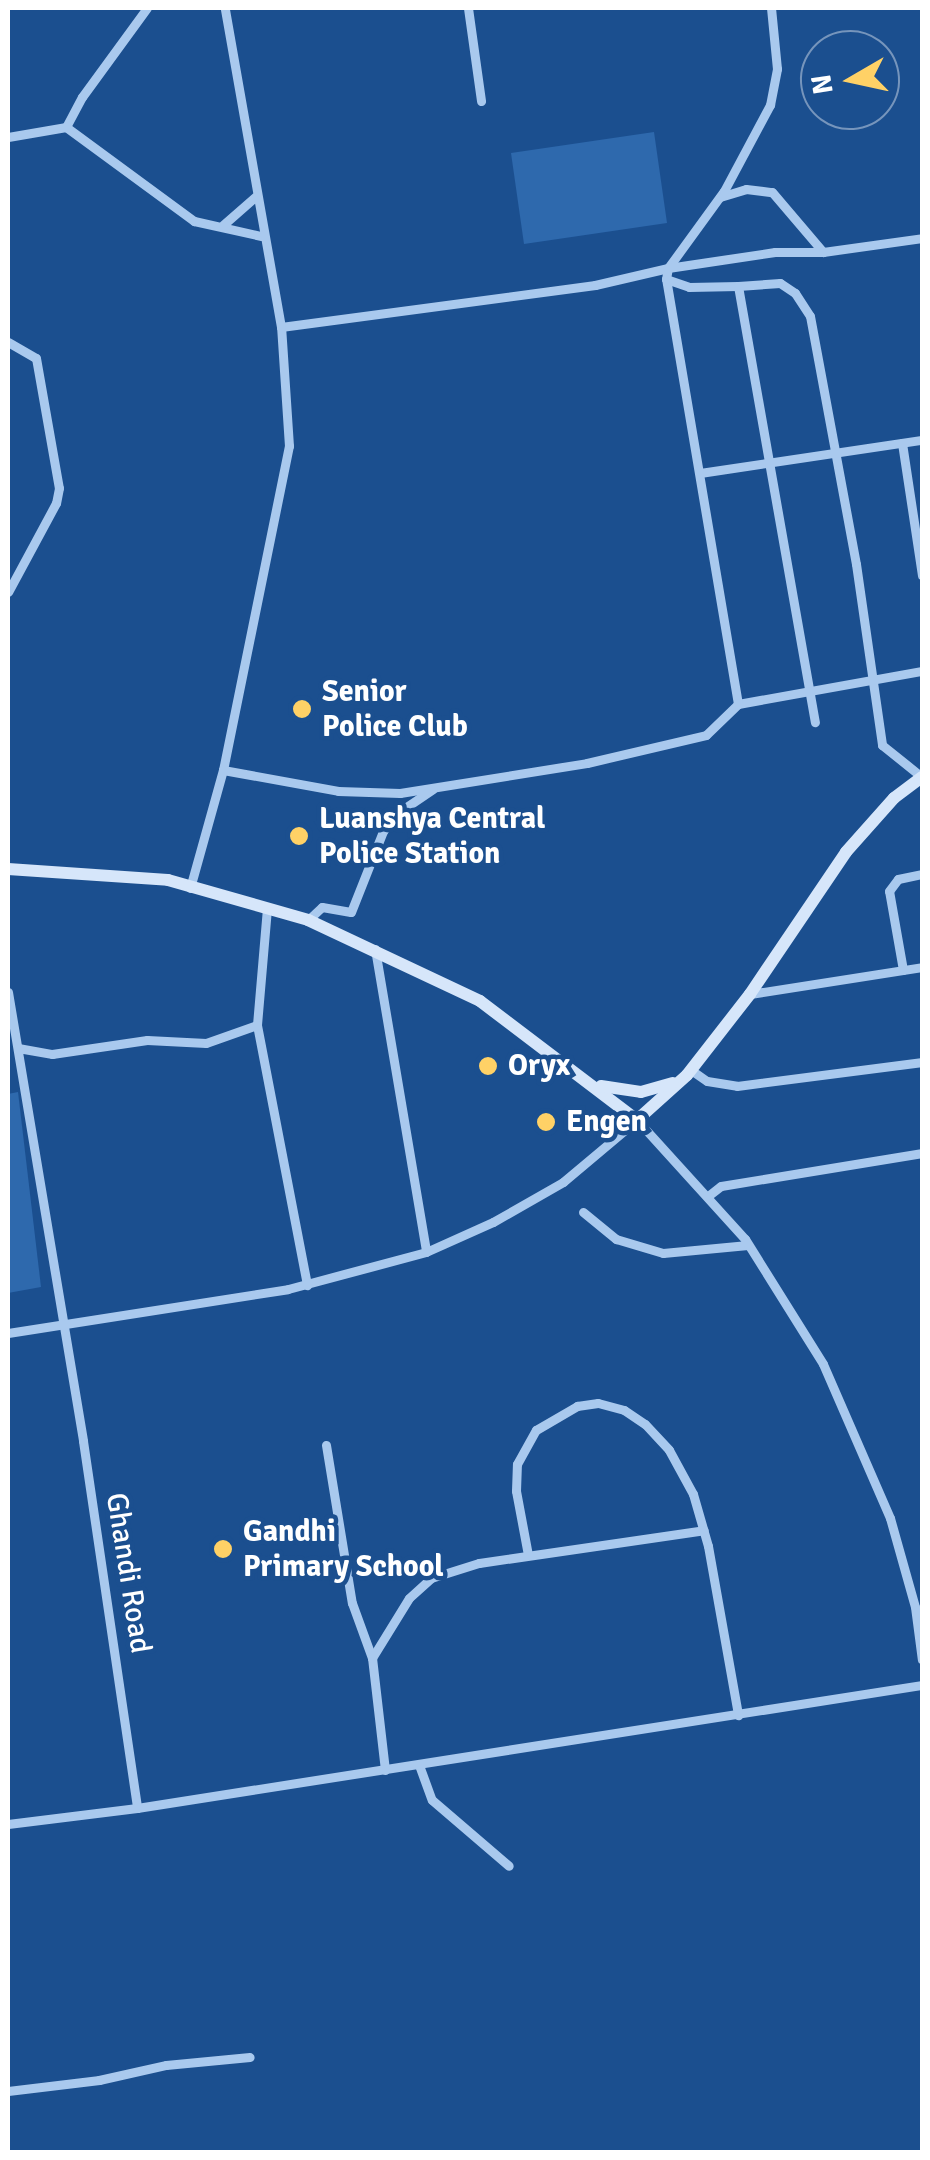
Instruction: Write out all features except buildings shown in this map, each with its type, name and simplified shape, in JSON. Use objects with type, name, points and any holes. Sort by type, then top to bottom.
[{"type":"main road","points":[[8,869],[168,880],[308,920],[375,948],[480,1001],[594,1083],[637,1120],[689,1072],[750,994],[846,852],[894,798],[922,777]]},
{"type":"main road","points":[[594,1083],[641,1092],[665,1087],[689,1072]]},
{"type":"street","points":[[66,127],[82,98],[147,8]]},
{"type":"street","points":[[190,888],[223,770],[286,476],[288,432],[280,327],[225,8]]},
{"type":"street","points":[[468,8],[481,101]]},
{"type":"street","points":[[738,704],[666,280],[668,268],[720,197],[776,87],[771,8]]},
{"type":"street","points":[[8,138],[66,127],[194,220],[262,236]]},
{"type":"street","points":[[720,197],[746,189],[772,192],[822,252]]},
{"type":"street","points":[[222,225],[255,197]]},
{"type":"street","points":[[280,327],[595,285],[668,268],[774,252],[822,252],[922,238]]},
{"type":"street","points":[[666,280],[689,286],[738,286],[766,280],[780,283],[794,293],[810,316],[882,746],[922,777]]},
{"type":"street","points":[[738,286],[816,722]]},
{"type":"street","points":[[8,342],[36,358],[60,488],[56,503],[8,592]]},
{"type":"street","points":[[700,473],[922,440]]},
{"type":"street","points":[[902,443],[922,575]]},
{"type":"street","points":[[223,770],[357,793],[437,786],[587,763],[685,742],[706,735],[738,704],[922,671]]},
{"type":"street","points":[[308,920],[322,906],[351,912],[383,831],[400,812],[437,786]]},
{"type":"street","points":[[903,970],[889,891],[898,879],[922,874]]},
{"type":"street","points":[[267,908],[257,1025],[307,1285]]},
{"type":"street","points":[[375,948],[426,1252]]},
{"type":"street","points":[[750,994],[922,967]]},
{"type":"street","name":"Ghandi Road","points":[[8,992],[137,1808]]},
{"type":"street","points":[[18,1048],[52,1054],[146,1040],[206,1043],[257,1025]]},
{"type":"street","points":[[689,1072],[707,1081],[737,1086],[922,1062]]},
{"type":"street","points":[[8,1333],[307,1285],[426,1252],[492,1222],[562,1182],[637,1120],[748,1245],[824,1364],[876,1479],[910,1590],[922,1660]]},
{"type":"street","points":[[708,1196],[721,1186],[922,1153]]},
{"type":"street","points":[[583,1212],[616,1239],[663,1253],[748,1245]]},
{"type":"street","points":[[528,1556],[516,1492],[517,1464],[524,1447],[554,1417],[598,1403],[624,1410],[658,1436],[687,1482],[704,1530],[738,1716]]},
{"type":"street","points":[[326,1446],[352,1603],[372,1658],[385,1770]]},
{"type":"street","points":[[372,1658],[409,1598],[432,1578],[454,1568],[704,1530]]},
{"type":"street","points":[[8,1824],[419,1765],[922,1684]]},
{"type":"street","points":[[419,1765],[432,1800],[509,1866]]},
{"type":"street","points":[[8,2091],[98,2080],[166,2065],[250,2058]]},
{"type":"shaded area","points":[[654,132],[667,223],[524,244],[511,153]]},
{"type":"shaded area","points":[[18,1092],[41,1287],[8,1293],[8,1094]]},
{"type":"place","name":"Senior Police Club","points":[[302,709]]},
{"type":"place","name":"Luanshya Central Police Station","points":[[299,836]]},
{"type":"place","name":"Oryx","points":[[488,1066]]},
{"type":"place","name":"Engen","points":[[546,1122]]},
{"type":"place","name":"Gandhi Primary School","points":[[223,1549]]}]
